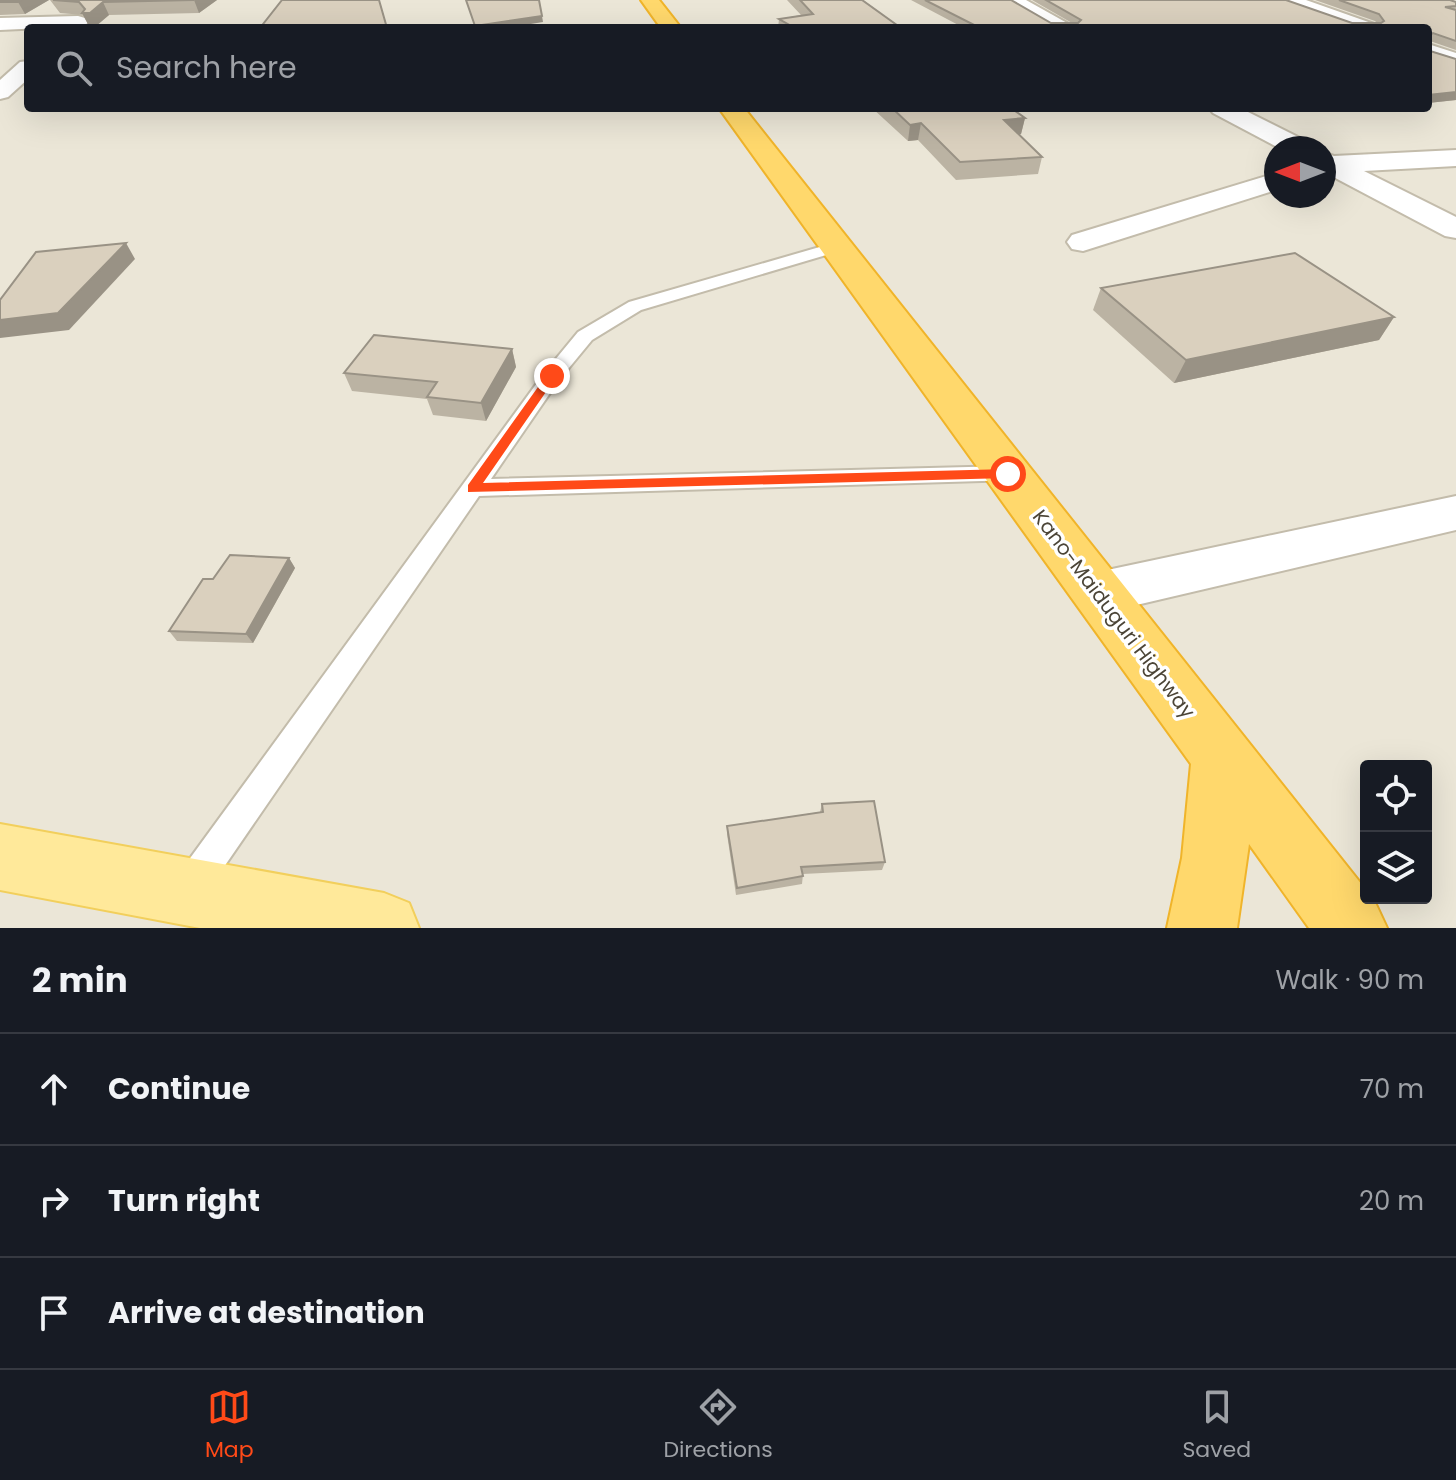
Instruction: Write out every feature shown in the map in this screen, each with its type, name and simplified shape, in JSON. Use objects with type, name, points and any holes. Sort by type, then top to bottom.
[{"type":"highway","points":[[650,0],[668,24]]},
{"type":"highway","name":"Kano-Maiduguri Highway","points":[[734,112],[1352,928]]},
{"type":"highway","points":[[1202,928],[1215,858],[1222,757]]},
{"type":"main road","points":[[0,857],[384,928]]},
{"type":"street","points":[[1012,0],[1058,24]]},
{"type":"street","points":[[1289,0],[1356,24]]},
{"type":"street","points":[[75,24],[94,7]]},
{"type":"street","points":[[0,24],[24,24]]},
{"type":"street","points":[[1432,51],[1456,60]]},
{"type":"street","points":[[2,89],[23,58]]},
{"type":"street","points":[[1229,112],[1276,136]]},
{"type":"street","points":[[1336,164],[1456,158]]},
{"type":"street","points":[[1336,169],[1456,229]]},
{"type":"street","points":[[1083,242],[1264,185]]},
{"type":"street","points":[[1098,593],[1456,513]]},
{"type":"lane","points":[[186,893],[552,376],[585,336],[635,306],[837,247]]},
{"type":"lane","points":[[473,488],[1008,474]]},
{"type":"shaded area","points":[[0,0],[1456,0],[1456,928],[0,928]]},
{"type":"building","points":[[53,0],[194,0],[103,2],[90,13],[82,13],[85,9],[79,2]]},
{"type":"building","points":[[282,0],[379,0],[386,24],[263,24]]},
{"type":"building","points":[[466,0],[539,0],[542,16],[474,24]]},
{"type":"building","points":[[800,0],[862,0],[895,24],[788,24],[779,19],[813,14]]},
{"type":"building","points":[[925,0],[1011,0],[1051,23],[1078,23],[1081,20],[1046,0],[1286,0],[1352,23],[1384,21],[1379,14],[1339,0],[1456,2],[1456,6],[1445,7],[1456,10],[1456,41],[1432,34],[1432,24],[972,24]]},
{"type":"building","points":[[1432,52],[1456,59],[1456,92],[1432,95]]},
{"type":"building","points":[[896,112],[1017,112],[1025,118],[1004,120],[1042,157],[960,162],[921,123],[910,125]]},
{"type":"building","points":[[126,243],[58,313],[0,320],[0,300],[36,252]]},
{"type":"building","points":[[1295,253],[1394,317],[1186,360],[1101,288]]},
{"type":"building","points":[[374,335],[512,349],[481,403],[427,397],[437,382],[344,373]]},
{"type":"building","points":[[230,555],[289,558],[246,634],[169,631],[203,579],[213,579]]},
{"type":"building","points":[[874,801],[885,862],[801,867],[803,876],[737,888],[727,826],[823,812],[822,804]]},
{"type":"route","points":[[552,376],[473,488],[1008,474]]}]
